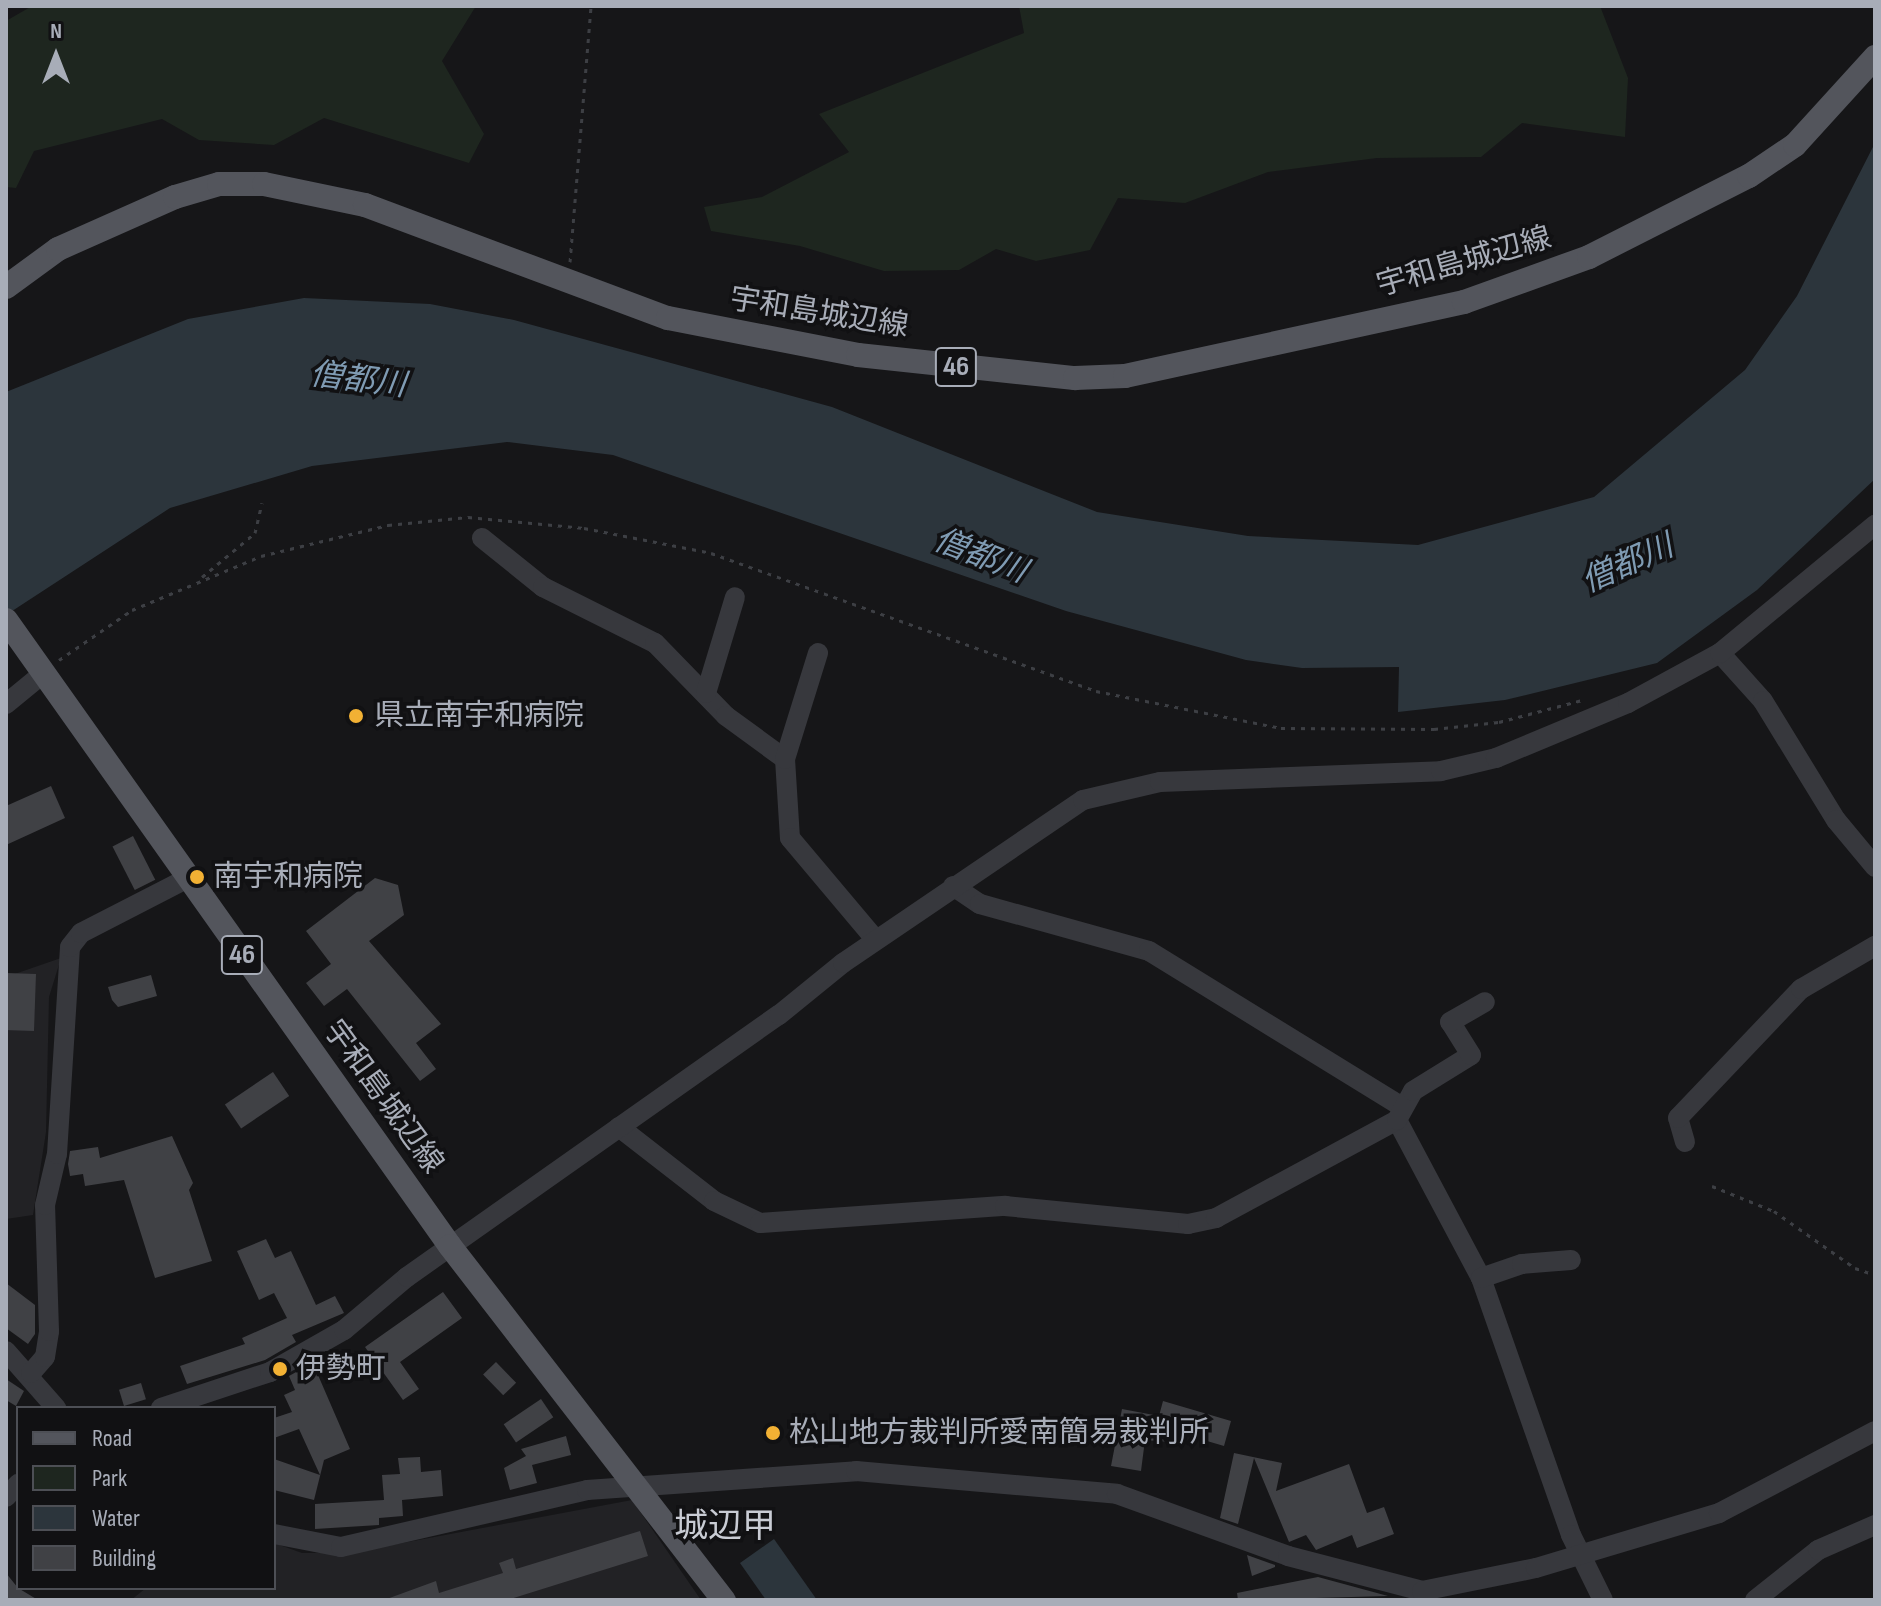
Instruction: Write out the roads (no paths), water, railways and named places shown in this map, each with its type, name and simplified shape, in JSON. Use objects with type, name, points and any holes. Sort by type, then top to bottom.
[{"type":"main road","name":"宇和島城辺線","points":[[6,287],[58,249],[175,197],[219,184],[264,184],[365,205],[568,285],[668,318],[858,355],[1075,378],[1177,368],[1464,302],[1589,257],[1749,176],[1795,145],[1875,57]]},
{"type":"main road","name":"宇和島城辺線","points":[[6,620],[450,1246],[640,1485],[724,1600]]},
{"type":"street","points":[[166,1406],[295,1359],[344,1330],[450,1246],[876,940],[1083,800],[1117,788],[1441,771],[1569,729],[1720,653],[1875,525]]},
{"type":"street","points":[[482,538],[543,587],[655,643],[706,693],[785,759]]},
{"type":"street","points":[[706,693],[735,597]]},
{"type":"street","points":[[818,653],[785,759],[790,838],[876,940]]},
{"type":"street","points":[[1720,653],[1763,701],[1836,820],[1875,867]]},
{"type":"street","points":[[6,704],[41,667]]},
{"type":"street","points":[[31,1373],[45,1357],[49,1331],[45,1205],[57,1154],[70,947],[81,933],[188,878]]},
{"type":"street","points":[[953,886],[980,904],[1149,951],[1400,1114],[1481,1278],[1581,1555],[1603,1600]]},
{"type":"street","points":[[1685,1142],[1678,1118],[1801,989],[1875,946]]},
{"type":"street","points":[[619,1127],[714,1201],[760,1223],[1005,1206],[1188,1224],[1216,1218],[1400,1114],[1413,1091],[1471,1055],[1450,1022],[1485,1002]]},
{"type":"street","points":[[1481,1278],[1522,1264],[1571,1260]]},
{"type":"street","points":[[6,1351],[31,1373],[55,1406]]},
{"type":"street","points":[[276,1534],[341,1547],[587,1490],[856,1471],[1079,1487],[1117,1494],[1288,1556],[1415,1595],[1581,1555],[1719,1513],[1875,1431]]},
{"type":"street","points":[[1755,1600],[1818,1550],[1875,1525]]},
{"type":"water","name":"僧都川","points":[[1875,143],[1875,479],[1757,590],[1657,663],[1505,700],[1398,712],[1399,667],[1302,668],[1246,660],[1066,611],[613,455],[507,442],[312,466],[170,508],[6,615],[6,392],[188,319],[304,298],[430,304],[514,320],[832,407],[1097,512],[1248,536],[1418,545],[1594,497],[1745,370],[1797,296]]},
{"type":"water","points":[[774,1539],[817,1600],[766,1600],[740,1563]]},
{"type":"place","name":"県立南宇和病院","points":[[356,716]]},
{"type":"place","name":"南宇和病院","points":[[197,877]]},
{"type":"place","name":"伊勢町","points":[[280,1369]]},
{"type":"place","name":"松山地方裁判所愛南簡易裁判所","points":[[773,1433]]},
{"type":"district","name":"城辺甲","points":[[725,1527]]}]
